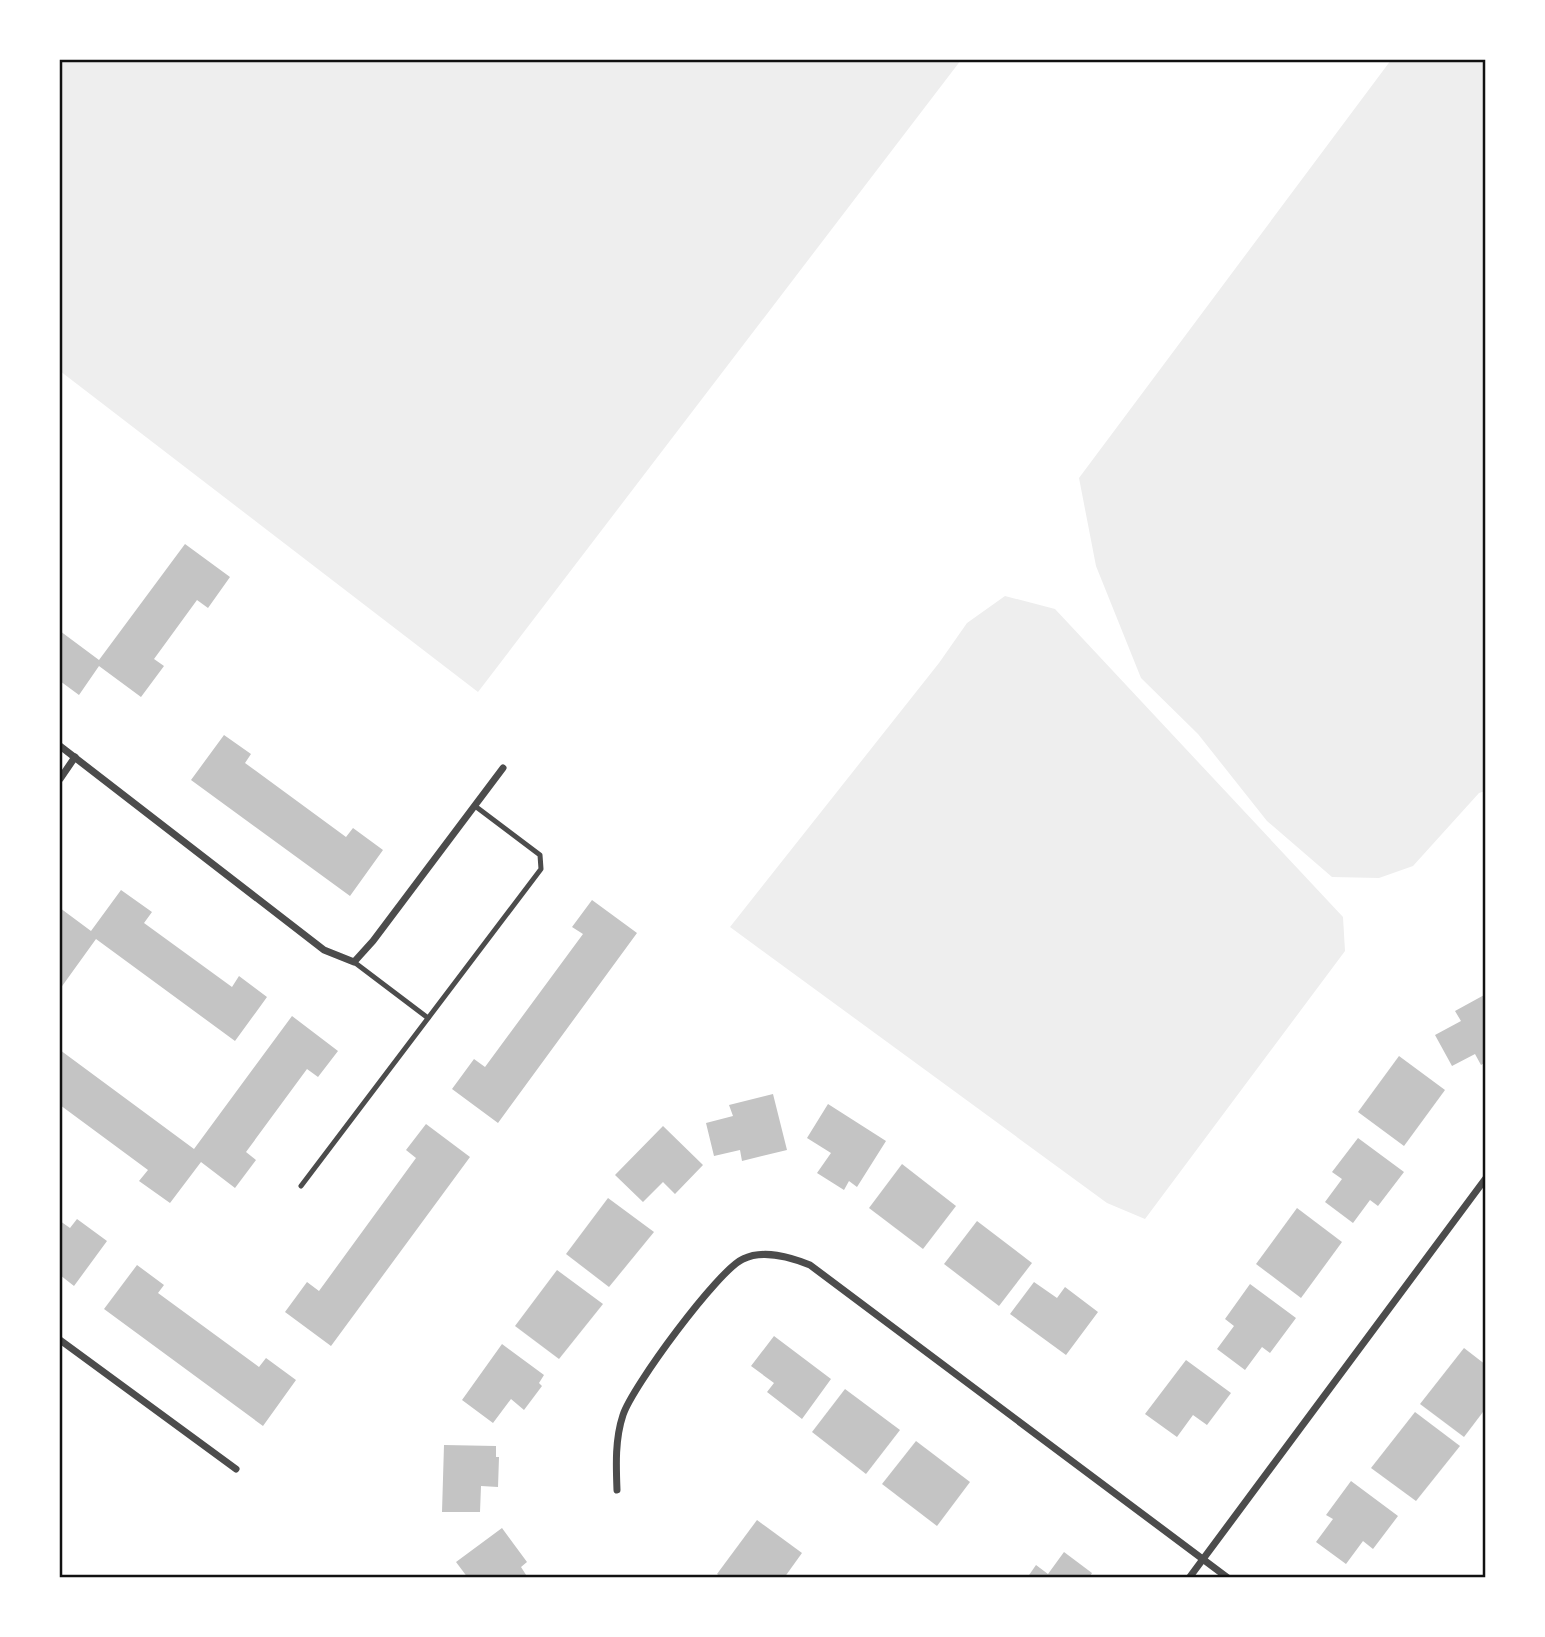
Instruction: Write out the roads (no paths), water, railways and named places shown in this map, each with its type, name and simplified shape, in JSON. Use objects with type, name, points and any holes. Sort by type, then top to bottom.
[{"type":"street","points":[[60,746],[324,950],[354,962],[373,942],[503,768]]},
{"type":"street","points":[[60,779],[75,757]]},
{"type":"street","points":[[1189,1577],[1486,1178]]},
{"type":"street","points":[[617,1490],[617,1448],[623,1414],[632,1397],[669,1343],[728,1268],[744,1258],[774,1255],[810,1265],[1228,1577]]},
{"type":"street","points":[[60,1340],[236,1469]]},
{"type":"lane","points":[[301,1186],[541,869],[540,855],[475,806]]},
{"type":"lane","points":[[354,962],[428,1018]]}]
